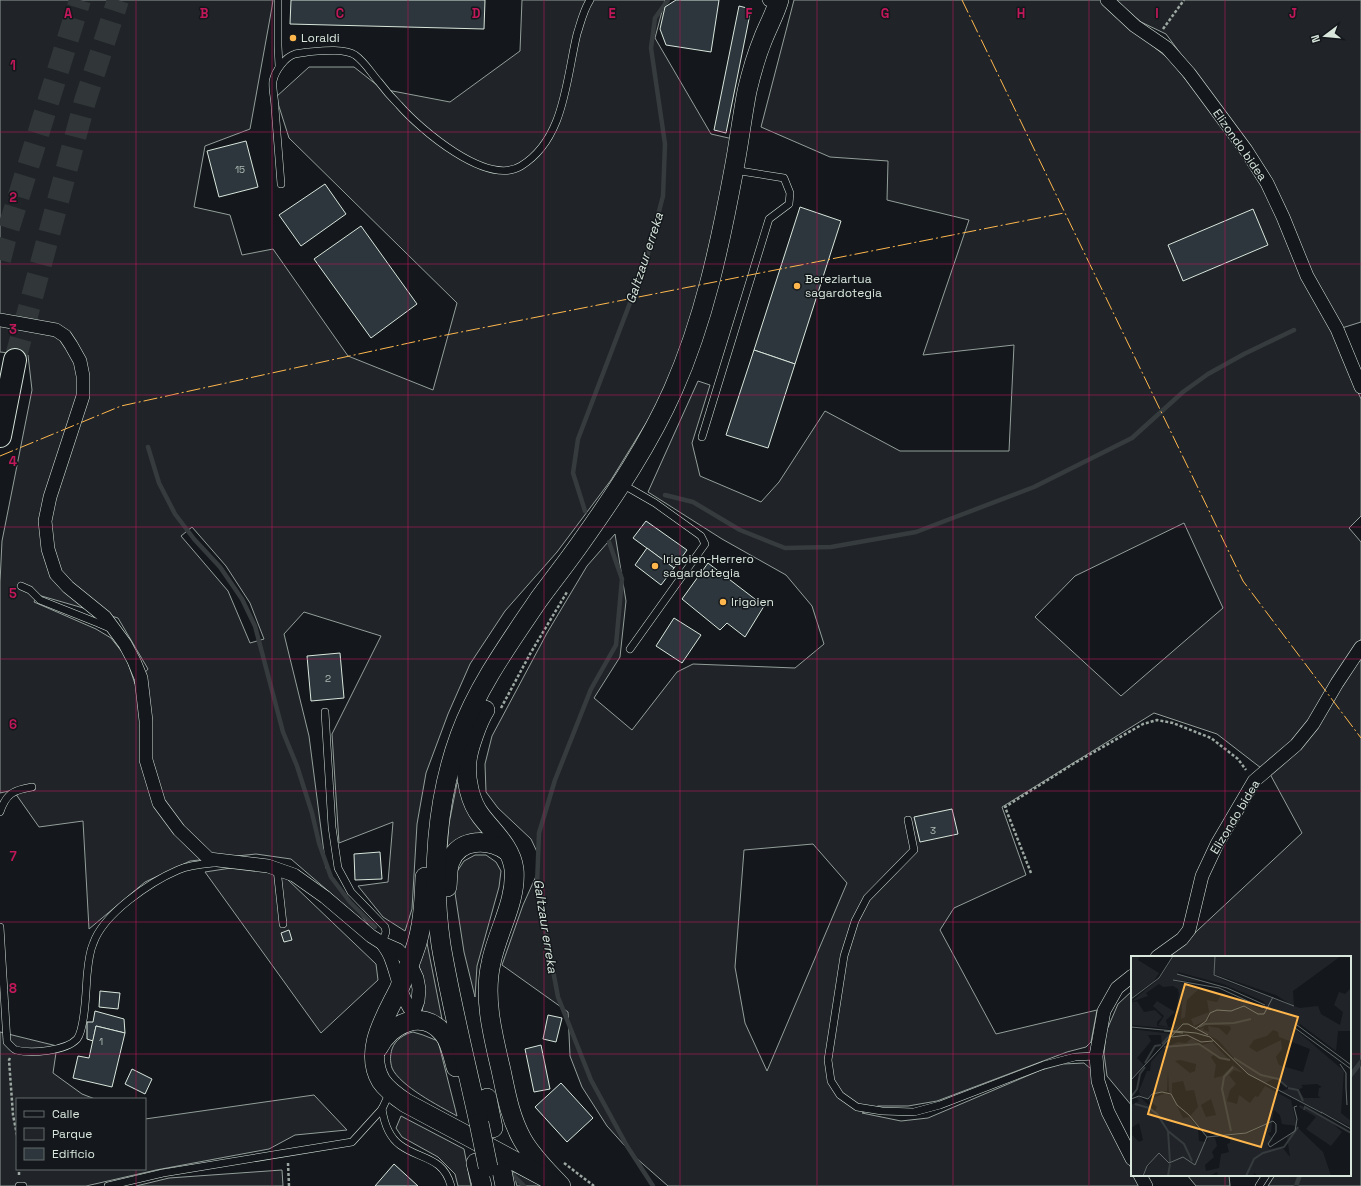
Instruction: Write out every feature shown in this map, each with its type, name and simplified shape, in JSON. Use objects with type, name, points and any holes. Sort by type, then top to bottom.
[{"type":"highway","points":[[0,436],[14,360]]},
{"type":"street","name":"Elizondo bidea","points":[[1107,0],[1135,26],[1167,48],[1189,73],[1246,150],[1267,183],[1283,217],[1307,276],[1337,329],[1361,387]]},
{"type":"street","points":[[480,1123],[441,943],[437,879],[437,846],[443,798],[451,764],[460,736],[475,701],[490,674],[528,615],[622,484],[659,419],[684,364],[705,304],[734,170],[748,90],[763,40],[774,15],[770,1]]},
{"type":"street","points":[[0,320],[56,330],[64,336],[71,345],[80,361],[83,376],[83,396],[50,496],[45,521],[48,549],[56,574],[68,587],[105,617],[125,644],[141,678],[146,720],[146,760],[159,803],[179,830],[209,859],[239,861],[268,866],[294,875],[325,897],[371,936],[398,950],[410,963],[417,978],[419,989],[414,1018]]},
{"type":"street","points":[[528,615],[518,650],[482,714],[471,744],[467,761],[469,785],[476,809],[500,838],[512,860],[514,879],[508,907],[491,964],[489,983],[491,1027],[514,1124],[530,1145],[544,1168],[561,1186]]},
{"type":"street","name":"Elizondo bidea","points":[[1158,956],[1182,940],[1189,930],[1202,876],[1217,844],[1254,781],[1296,745],[1313,724],[1337,683],[1361,647]]},
{"type":"street","points":[[475,701],[466,708],[456,724],[447,744],[439,770],[426,835],[424,900],[419,937],[400,987],[378,1034],[375,1044],[375,1055],[382,1082],[391,1091],[414,1108],[481,1142],[495,1147],[530,1145]]},
{"type":"street","points":[[480,1123],[453,944],[447,887],[450,861],[462,848],[469,844],[484,842],[500,846],[507,851]]},
{"type":"street","points":[[386,945],[406,944],[419,937]]},
{"type":"street","points":[[386,945],[392,959],[403,997],[414,1018],[437,1027],[444,1034],[480,1123],[496,1172]]},
{"type":"street","points":[[1131,977],[1117,988],[1104,1011],[1096,1056],[1098,1081],[1108,1112],[1131,1157]]},
{"type":"street","points":[[375,1055],[380,1043],[386,1036],[402,1024],[414,1018]]},
{"type":"street","points":[[503,1081],[530,1145],[572,1186]]},
{"type":"street","points":[[502,1146],[511,1134],[514,1124]]},
{"type":"street","points":[[481,1142],[496,1172]]},
{"type":"street","points":[[482,1186],[496,1172],[527,1156],[530,1145]]},
{"type":"street","points":[[496,1172],[561,1186]]},
{"type":"street","points":[[1141,1176],[1146,1186]]},
{"type":"lane","points":[[278,0],[278,46],[280,66]]},
{"type":"lane","points":[[281,184],[273,82],[280,66],[294,54],[325,51],[340,51],[354,55],[364,63],[399,106],[413,120],[460,157],[484,168],[503,171],[520,168],[537,155],[559,116],[580,23],[584,9],[590,0]]},
{"type":"lane","points":[[702,437],[769,219],[789,204],[790,193],[784,178],[734,170]]},
{"type":"lane","points":[[622,484],[654,503],[701,536],[706,544],[630,649]]},
{"type":"lane","points":[[21,586],[30,590],[40,600],[116,631]]},
{"type":"lane","points":[[325,712],[332,827],[338,868],[351,892],[385,927],[386,945]]},
{"type":"lane","points":[[0,812],[4,801],[10,794],[22,788],[32,787]]},
{"type":"lane","points":[[908,820],[914,850],[867,898],[854,921],[844,956],[828,1060],[831,1081],[840,1095],[857,1107],[882,1111],[914,1112],[940,1105],[1044,1066],[1075,1057],[1096,1056]]},
{"type":"lane","points":[[0,927],[7,1042],[15,1050],[35,1051],[64,1048],[77,1038],[83,1021],[87,976],[93,944],[104,922],[149,885],[179,870],[201,864],[239,861]]},
{"type":"lane","points":[[277,869],[283,924]]},
{"type":"lane","points":[[108,1186],[162,1173],[352,1142],[382,1109],[384,1102],[391,1091]]},
{"type":"lane","points":[[382,1109],[384,1119],[392,1137],[400,1145],[439,1164],[449,1178],[451,1186]]},
{"type":"lane","points":[[1259,1186],[1265,1176]]},
{"type":"path","points":[[1155,39],[1184,0]]},
{"type":"path","points":[[500,710],[533,648],[567,591]]},
{"type":"path","points":[[1031,873],[1005,807],[1073,764],[1143,724],[1157,720],[1173,723],[1211,738],[1238,759],[1254,781]]},
{"type":"path","points":[[15,1050],[9,1060],[13,1115],[16,1130]]},
{"type":"path","points":[[288,1153],[289,1186]]},
{"type":"path","points":[[563,1162],[594,1186]]},
{"type":"green space","points":[[0,0],[273,0],[250,129],[205,146],[194,207],[230,215],[242,255],[273,249],[348,356],[433,390],[457,303],[289,138],[276,97],[309,67],[354,67],[382,89],[450,102],[520,51],[522,0],[665,0],[655,38],[711,134],[733,139],[703,274],[685,341],[664,394],[611,480],[557,552],[505,611],[470,664],[448,714],[426,773],[417,824],[412,909],[405,931],[383,917],[358,886],[388,882],[393,822],[339,843],[332,734],[381,636],[304,612],[284,634],[309,736],[326,868],[370,927],[291,859],[256,854],[190,861],[145,882],[89,929],[83,821],[39,827],[13,790],[0,793],[0,582],[2,541],[32,390],[28,355],[0,352]],"holes":[[[192,527],[226,566],[250,603],[264,639],[250,643],[228,591],[181,536]],[[38,595],[118,618],[148,669],[135,684],[126,657],[111,638],[96,629],[34,602]]]},
{"type":"green space","points":[[794,0],[1100,0],[1133,30],[1169,59],[1217,118],[1258,177],[1330,328],[1361,399],[1361,516],[1349,528],[1361,542],[1361,639],[1344,662],[1308,722],[1291,743],[1261,768],[1217,734],[1154,713],[1002,807],[1026,875],[954,908],[940,930],[996,1034],[1097,1010],[1091,1042],[1086,1047],[1067,1052],[937,1101],[908,1106],[878,1106],[862,1113],[901,1121],[928,1118],[1041,1070],[1063,1064],[1084,1063],[1091,1069],[1111,1126],[1131,1168],[1131,1176],[1135,1176],[1140,1186],[668,1186],[635,1157],[607,1126],[582,1087],[570,1056],[568,1012],[502,965],[523,905],[537,874],[538,854],[531,839],[498,808],[486,792],[485,764],[492,736],[547,633],[587,566],[615,534],[626,601],[620,657],[594,698],[632,730],[677,672],[693,664],[795,668],[824,644],[812,606],[786,575],[722,539],[648,492],[698,381],[710,385],[692,443],[700,476],[761,502],[779,482],[825,411],[900,451],[1009,451],[1014,345],[923,355],[969,220],[887,200],[888,161],[830,157],[761,127]],"holes":[[[1184,523],[1223,608],[1121,696],[1035,617],[1075,576]],[[813,844],[847,883],[767,1071],[745,1023],[735,967],[744,850]]]},
{"type":"green space","points":[[1114,0],[1361,0],[1361,322],[1342,328],[1308,267],[1250,147],[1166,34],[1141,22]]},
{"type":"green space","points":[[1361,659],[1361,1186],[1268,1186],[1274,1176],[1351,1176],[1351,956],[1170,956],[1302,833],[1270,774]]},
{"type":"green space","points":[[457,783],[462,783],[482,833],[475,834],[447,849],[449,824]]},
{"type":"green space","points":[[475,855],[486,855],[496,862],[501,871],[499,887],[477,966],[475,997],[464,952],[455,893],[456,873],[464,861]]},
{"type":"green space","points":[[231,868],[259,869],[287,879],[376,964],[378,980],[321,1033],[205,872]]},
{"type":"green space","points":[[426,938],[442,1019],[422,1012],[424,981],[417,963]]},
{"type":"green space","points":[[1131,992],[1131,1105],[1107,1076],[1104,1054],[1106,1032],[1118,1004]]},
{"type":"green space","points":[[0,1032],[57,1046],[53,1073],[82,1094],[92,1098],[16,1098],[16,1170],[146,1170],[146,1119],[314,1095],[347,1130],[295,1135],[269,1149],[156,1170],[86,1186],[0,1186]]},
{"type":"green space","points":[[413,1032],[438,1041],[457,1116],[411,1088],[396,1075],[392,1068],[391,1056],[393,1046],[400,1038]]},
{"type":"green space","points":[[401,1116],[464,1149],[471,1186],[458,1186],[455,1174],[438,1157],[402,1137],[396,1128]]},
{"type":"green space","points":[[282,1170],[283,1186],[136,1186],[169,1178]]},
{"type":"green space","points":[[513,1171],[542,1186],[517,1186]]},
{"type":"green space","points":[[1188,1176],[1229,1176],[1230,1186],[1196,1186]]},
{"type":"building","points":[[291,0],[485,0],[484,29],[290,24]]},
{"type":"building","points":[[676,0],[719,0],[711,52],[666,45],[660,29],[665,7]]},
{"type":"building","points":[[739,6],[751,9],[726,133],[714,130]]},
{"type":"building","points":[[246,141],[258,187],[219,197],[207,151]]},
{"type":"building","points":[[325,184],[346,214],[301,246],[279,215]]},
{"type":"building","name":"Bereziartua sagardotegia","points":[[800,207],[841,221],[795,364],[754,350]]},
{"type":"building","points":[[1253,209],[1268,245],[1183,281],[1168,245]]},
{"type":"building","points":[[361,226],[417,304],[371,338],[314,259]]},
{"type":"building","points":[[754,350],[795,364],[768,448],[726,435]]},
{"type":"building","points":[[646,521],[687,550],[674,568],[633,538]]},
{"type":"building","name":"Irigoien-Herrero sagardotegia","points":[[647,548],[674,568],[661,585],[635,565]]},
{"type":"building","name":"Irigoien","points":[[708,563],[764,606],[745,637],[727,623],[720,630],[682,599]]},
{"type":"building","points":[[674,618],[701,635],[682,663],[656,646]]},
{"type":"building","points":[[340,653],[344,698],[311,701],[307,656]]},
{"type":"building","points":[[952,809],[958,834],[920,842],[914,817]]},
{"type":"building","points":[[380,852],[382,879],[355,880],[354,854]]},
{"type":"building","points":[[289,930],[292,940],[284,942],[281,933]]},
{"type":"building","points":[[100,991],[120,993],[118,1009],[99,1007]]},
{"type":"building","points":[[95,1011],[124,1019],[125,1033],[96,1026],[93,1041],[87,1039],[87,1022],[93,1022]]},
{"type":"building","points":[[548,1015],[562,1018],[556,1042],[543,1039]]},
{"type":"building","points":[[96,1026],[125,1033],[112,1087],[73,1078],[78,1056],[89,1058]]},
{"type":"building","points":[[541,1045],[550,1089],[534,1092],[525,1049]]},
{"type":"building","points":[[132,1069],[152,1079],[145,1094],[125,1084]]},
{"type":"building","points":[[561,1083],[593,1118],[567,1142],[535,1107]]},
{"type":"building","points":[[394,1164],[418,1186],[375,1186]]},
{"type":"waterway","name":"Galtzaur erreka","points":[[585,511],[573,473],[578,439],[646,261],[663,196],[665,144],[651,48],[655,18],[668,0]]},
{"type":"waterway","points":[[665,495],[693,502],[740,530],[785,548],[831,547],[916,532],[1034,487],[1132,438],[1183,392],[1208,374],[1244,354],[1294,330]]},
{"type":"waterway","points":[[148,447],[159,483],[175,514],[194,539],[220,567],[242,599],[255,626],[283,732],[297,766],[312,813],[319,843],[331,877],[350,902],[375,927]]},
{"type":"waterway","name":"Galtzaur erreka","points":[[609,542],[622,579],[616,645],[591,689],[555,780],[539,833],[537,885],[558,997],[591,1080],[627,1146],[653,1186]]},
{"type":"waterway","points":[[1351,1075],[1361,1062]]},
{"type":"waterway","points":[[509,1171],[524,1186]]},
{"type":"waterway","points":[[1296,1186],[1300,1176]]},
{"type":"tunnel","points":[[0,260],[80,0]]},
{"type":"tunnel","points":[[15,360],[85,101],[118,0]]},
{"type":"power","points":[[962,0],[1243,581],[1361,738]]},
{"type":"power","points":[[0,456],[121,406],[441,336],[1064,213]]},
{"type":"place","name":"Loraldi","points":[[293,38]]},
{"type":"place","name":"Bereziartua sagardotegia","points":[[797,286]]},
{"type":"place","name":"Irigoien-Herrero sagardotegia","points":[[655,566]]},
{"type":"place","name":"Irigoien","points":[[723,602]]}]
